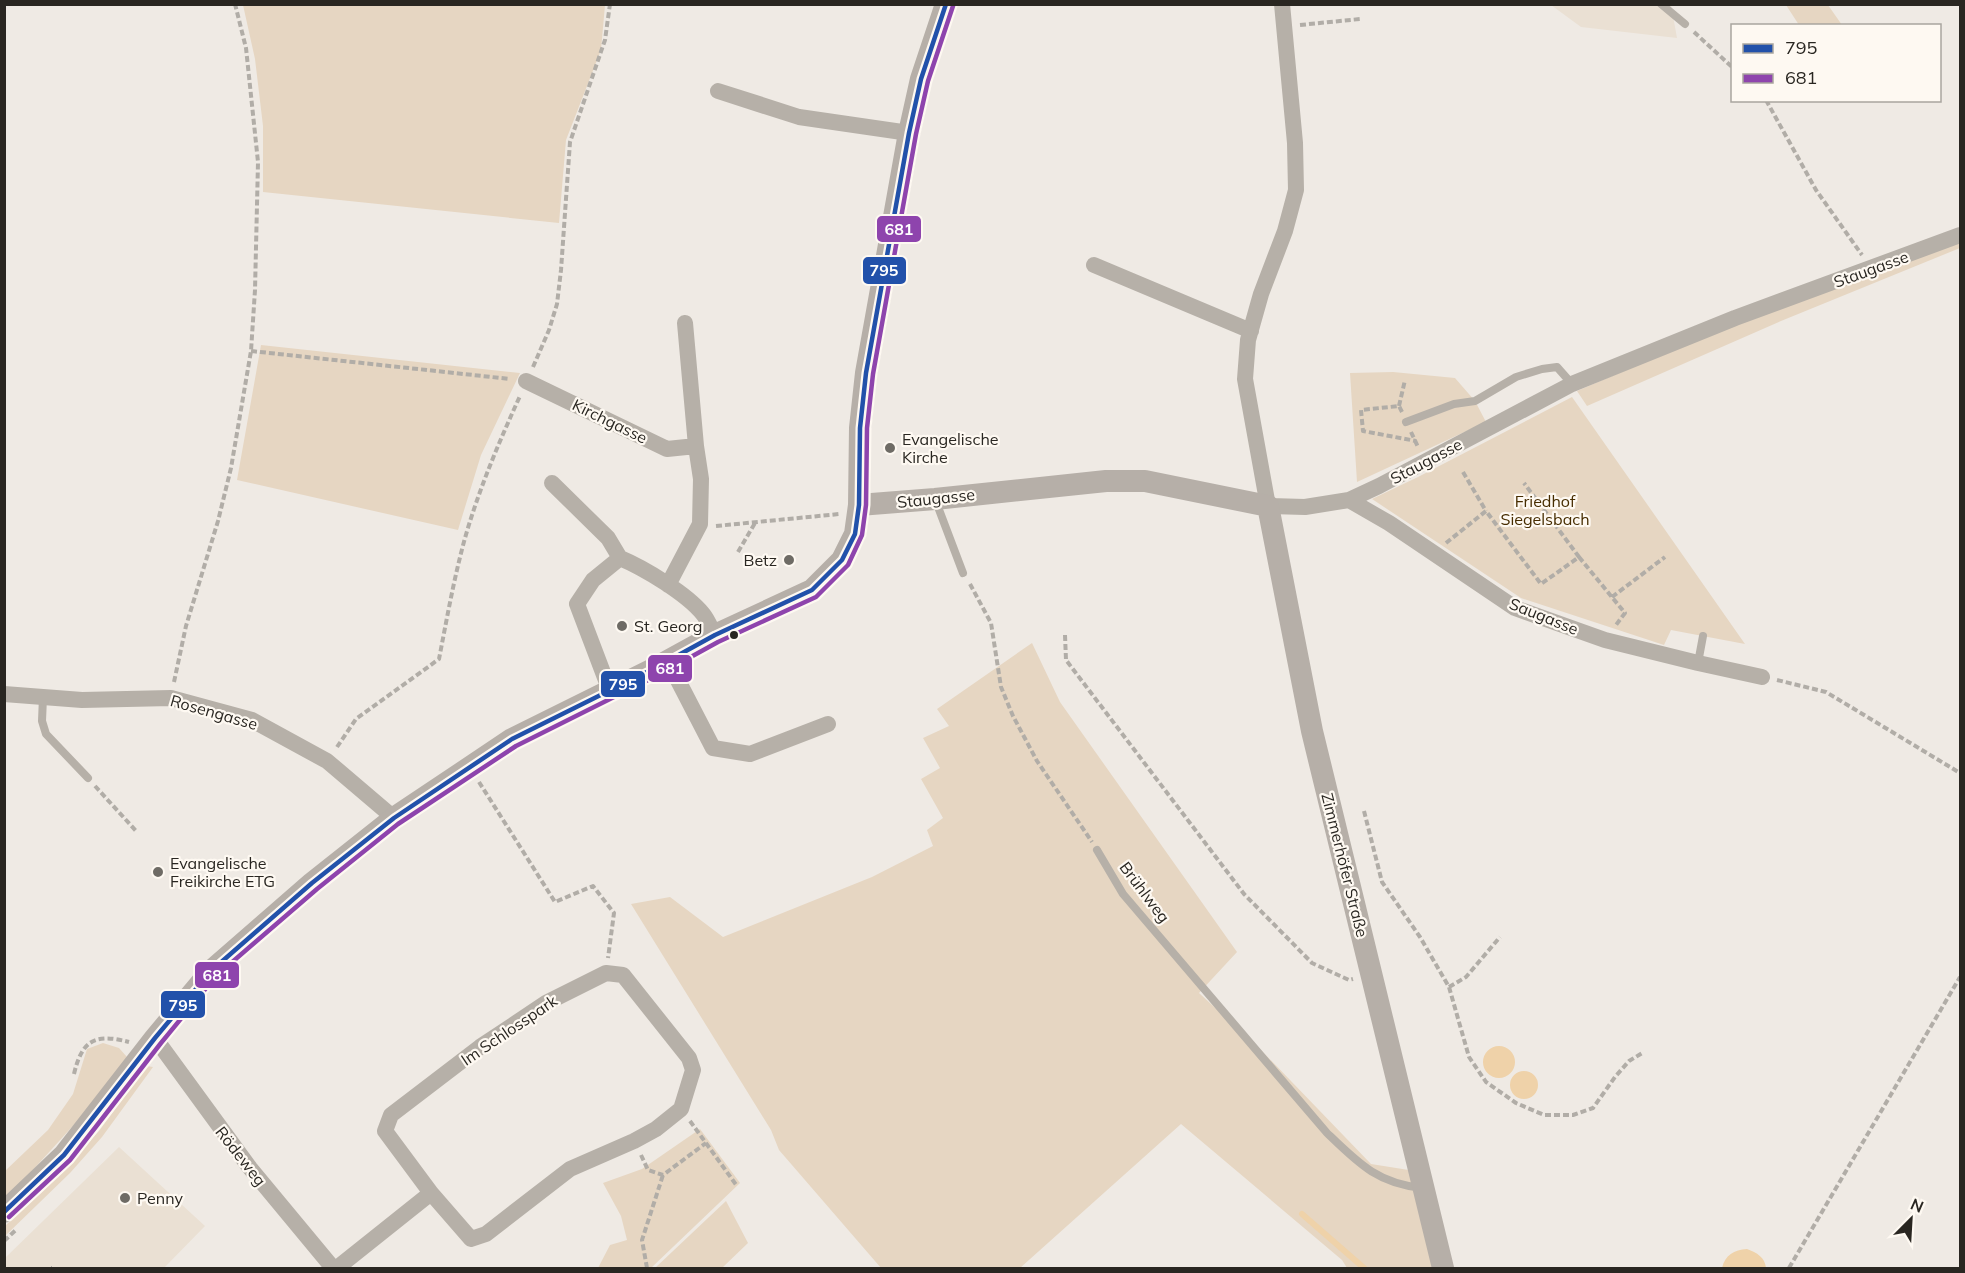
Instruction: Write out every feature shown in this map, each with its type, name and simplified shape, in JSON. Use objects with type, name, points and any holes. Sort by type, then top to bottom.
[{"type":"main road","points":[[4,1212],[64,1155],[211,971],[303,891],[394,818],[512,739],[610,691],[715,635],[812,590],[842,560],[855,534],[860,428],[866,373],[909,133],[921,79],[946,4]]},
{"type":"main road","name":"Staugasse","points":[[858,508],[1106,481],[1145,481],[1268,506]]},
{"type":"main road","name":"Zimmerhöfer Straße","points":[[1268,506],[1312,731],[1443,1269]]},
{"type":"street","points":[[1268,506],[1245,380],[1248,340],[1260,294],[1285,231],[1296,190],[1295,143],[1282,4]]},
{"type":"street","points":[[718,91],[799,117],[909,133]]},
{"type":"street","name":"Staugasse","points":[[1268,506],[1305,507],[1349,500],[1572,384],[1735,318],[1960,235]]},
{"type":"street","points":[[1094,265],[1251,331]]},
{"type":"street","points":[[668,585],[700,524],[701,479],[685,323]]},
{"type":"street","name":"Kirchgasse","points":[[526,381],[667,449],[696,446]]},
{"type":"street","points":[[552,483],[608,538],[620,558],[637,565],[668,585],[703,614],[715,635]]},
{"type":"street","name":"Saugasse","points":[[1349,500],[1515,608],[1605,640],[1762,677]]},
{"type":"street","points":[[610,691],[577,604],[593,580],[620,558]]},
{"type":"street","points":[[668,661],[713,748],[750,754],[828,724]]},
{"type":"street","name":"Rosengasse","points":[[4,694],[82,700],[171,698],[252,720],[327,761],[394,818]]},
{"type":"street","points":[[606,973],[623,975],[689,1058],[693,1071],[681,1108]]},
{"type":"street","name":"Im Schlosspark","points":[[606,973],[546,1003],[480,1047],[391,1115],[385,1131],[431,1193],[471,1239],[486,1234],[570,1169],[656,1129],[681,1108]]},
{"type":"street","name":"Rödeweg","points":[[151,1044],[250,1168],[335,1269]]},
{"type":"street","points":[[335,1269],[431,1193]]},
{"type":"lane","points":[[1661,4],[1685,24]]},
{"type":"lane","points":[[1406,422],[1454,404],[1475,401],[1516,377],[1542,369],[1557,368],[1572,384]]},
{"type":"lane","points":[[934,499],[963,573]]},
{"type":"lane","points":[[1698,663],[1703,636]]},
{"type":"lane","points":[[43,697],[42,722],[46,734],[88,778]]},
{"type":"lane","name":"Brühlweg","points":[[1097,850],[1124,894],[1327,1133],[1361,1165],[1378,1176],[1409,1187],[1424,1188]]},
{"type":"path","points":[[171,698],[186,626],[218,521],[231,468],[251,351],[258,162],[246,48],[235,4]]},
{"type":"path","points":[[327,761],[356,719],[439,659],[452,591],[466,536],[492,457],[549,330],[557,304],[570,142],[605,40],[610,4]]},
{"type":"path","points":[[1284,27],[1360,19]]},
{"type":"path","points":[[1685,24],[1731,67]]},
{"type":"path","points":[[1767,102],[1816,190],[1872,269]]},
{"type":"path","points":[[251,351],[526,381]]},
{"type":"path","points":[[1405,380],[1399,406],[1421,453]]},
{"type":"path","points":[[1399,406],[1361,410],[1363,431],[1416,441]]},
{"type":"path","points":[[1463,472],[1486,511],[1541,584],[1579,557]]},
{"type":"path","points":[[1524,483],[1579,557],[1625,613],[1605,640]]},
{"type":"path","points":[[700,524],[710,527],[858,508]]},
{"type":"path","points":[[1435,555],[1486,511]]},
{"type":"path","points":[[738,552],[756,522]]},
{"type":"path","points":[[1612,597],[1665,557]]},
{"type":"path","points":[[963,573],[991,623],[1001,687],[1013,716],[1037,761],[1097,850]]},
{"type":"path","points":[[1065,635],[1066,660],[1245,894],[1312,963],[1349,980],[1372,975]]},
{"type":"path","points":[[1762,677],[1826,692],[1960,773]]},
{"type":"path","points":[[470,767],[555,902],[593,886],[614,914],[606,973]]},
{"type":"path","points":[[88,778],[137,832]]},
{"type":"path","points":[[1364,811],[1382,882],[1420,938],[1449,987],[1470,1057],[1486,1082],[1516,1103],[1544,1115],[1572,1115],[1593,1108],[1629,1061],[1644,1052]]},
{"type":"path","points":[[1449,987],[1466,977],[1500,937]]},
{"type":"path","points":[[1789,1269],[1960,977]]},
{"type":"path","points":[[74,1074],[77,1060],[86,1044],[99,1038],[111,1037],[151,1044]]},
{"type":"path","points":[[681,1108],[738,1186]]},
{"type":"path","points":[[634,1141],[648,1170],[663,1175]]},
{"type":"path","points":[[648,1269],[642,1240],[663,1175],[706,1143]]},
{"type":"shaded area","points":[[1551,5],[1671,5],[1677,38],[1581,27]]},
{"type":"shaded area","points":[[1499,1046],[1510,1051],[1515,1062],[1510,1073],[1499,1078],[1488,1073],[1483,1062],[1488,1051]]},
{"type":"shaded area","points":[[1524,1071],[1534,1075],[1538,1085],[1534,1095],[1524,1099],[1514,1095],[1510,1085],[1514,1075]]},
{"type":"shaded area","points":[[119,1147],[205,1226],[164,1268],[5,1268],[5,1258]]},
{"type":"shaded area","points":[[1747,1249],[1760,1256],[1766,1268],[1722,1268],[1725,1260],[1731,1254]]},
{"type":"green space","points":[[243,5],[605,5],[601,50],[566,140],[559,223],[263,192],[263,126],[255,59]]},
{"type":"green space","points":[[1786,5],[1828,5],[1841,24],[1798,24]]},
{"type":"green space","points":[[1960,242],[1960,248],[1781,321],[1587,406],[1577,391],[1689,343]]},
{"type":"green space","points":[[261,345],[520,373],[481,455],[458,530],[237,480]]},
{"type":"green space","points":[[1393,372],[1455,378],[1475,401],[1486,422],[1357,482],[1350,373]]},
{"type":"green space","name":"Friedhof Siegelsbach","points":[[1572,397],[1745,644],[1671,630],[1664,645],[1521,598],[1372,499]]},
{"type":"green space","points":[[1032,643],[1060,702],[1237,952],[1199,993],[1260,1049],[1371,1164],[1415,1171],[1438,1268],[1347,1268],[1342,1260],[1181,1124],[1020,1268],[881,1268],[779,1150],[771,1130],[631,904],[670,897],[723,937],[872,877],[933,846],[927,830],[943,818],[921,779],[940,768],[923,738],[949,726],[937,709]]},
{"type":"green space","points":[[103,1043],[119,1048],[127,1057],[81,1117],[5,1198],[5,1171],[48,1130],[73,1094],[87,1049]]},
{"type":"green space","points":[[147,1066],[153,1067],[102,1137],[70,1173],[5,1236],[5,1226],[67,1166],[99,1131]]},
{"type":"green space","points":[[700,1129],[740,1183],[651,1268],[598,1268],[610,1245],[627,1240],[621,1216],[603,1183],[642,1169]]},
{"type":"green space","points":[[726,1201],[748,1243],[722,1268],[655,1268]]},
{"type":"waterway","points":[[1302,1214],[1364,1268]]},
{"type":"transit line","name":"795","points":[[4,1212],[64,1155],[155,1038],[211,971],[312,883],[394,818],[512,739],[655,668],[715,635],[812,590],[842,560],[855,534],[859,505],[860,428],[866,373],[909,133],[921,79],[946,4]]},
{"type":"transit line","name":"681","points":[[9,1217],[70,1160],[216,976],[317,889],[398,824],[516,746],[658,675],[718,642],[816,597],[848,565],[862,535],[866,505],[867,428],[873,374],[916,134],[928,81],[953,6]]},
{"type":"place","name":"Evangelische Kirche","points":[[890,448]]},
{"type":"place","name":"Betz","points":[[789,560]]},
{"type":"place","name":"St. Georg","points":[[622,626]]},
{"type":"place","name":"Evangelische Freikirche ETG","points":[[158,872]]},
{"type":"place","name":"Penny","points":[[125,1198]]}]
